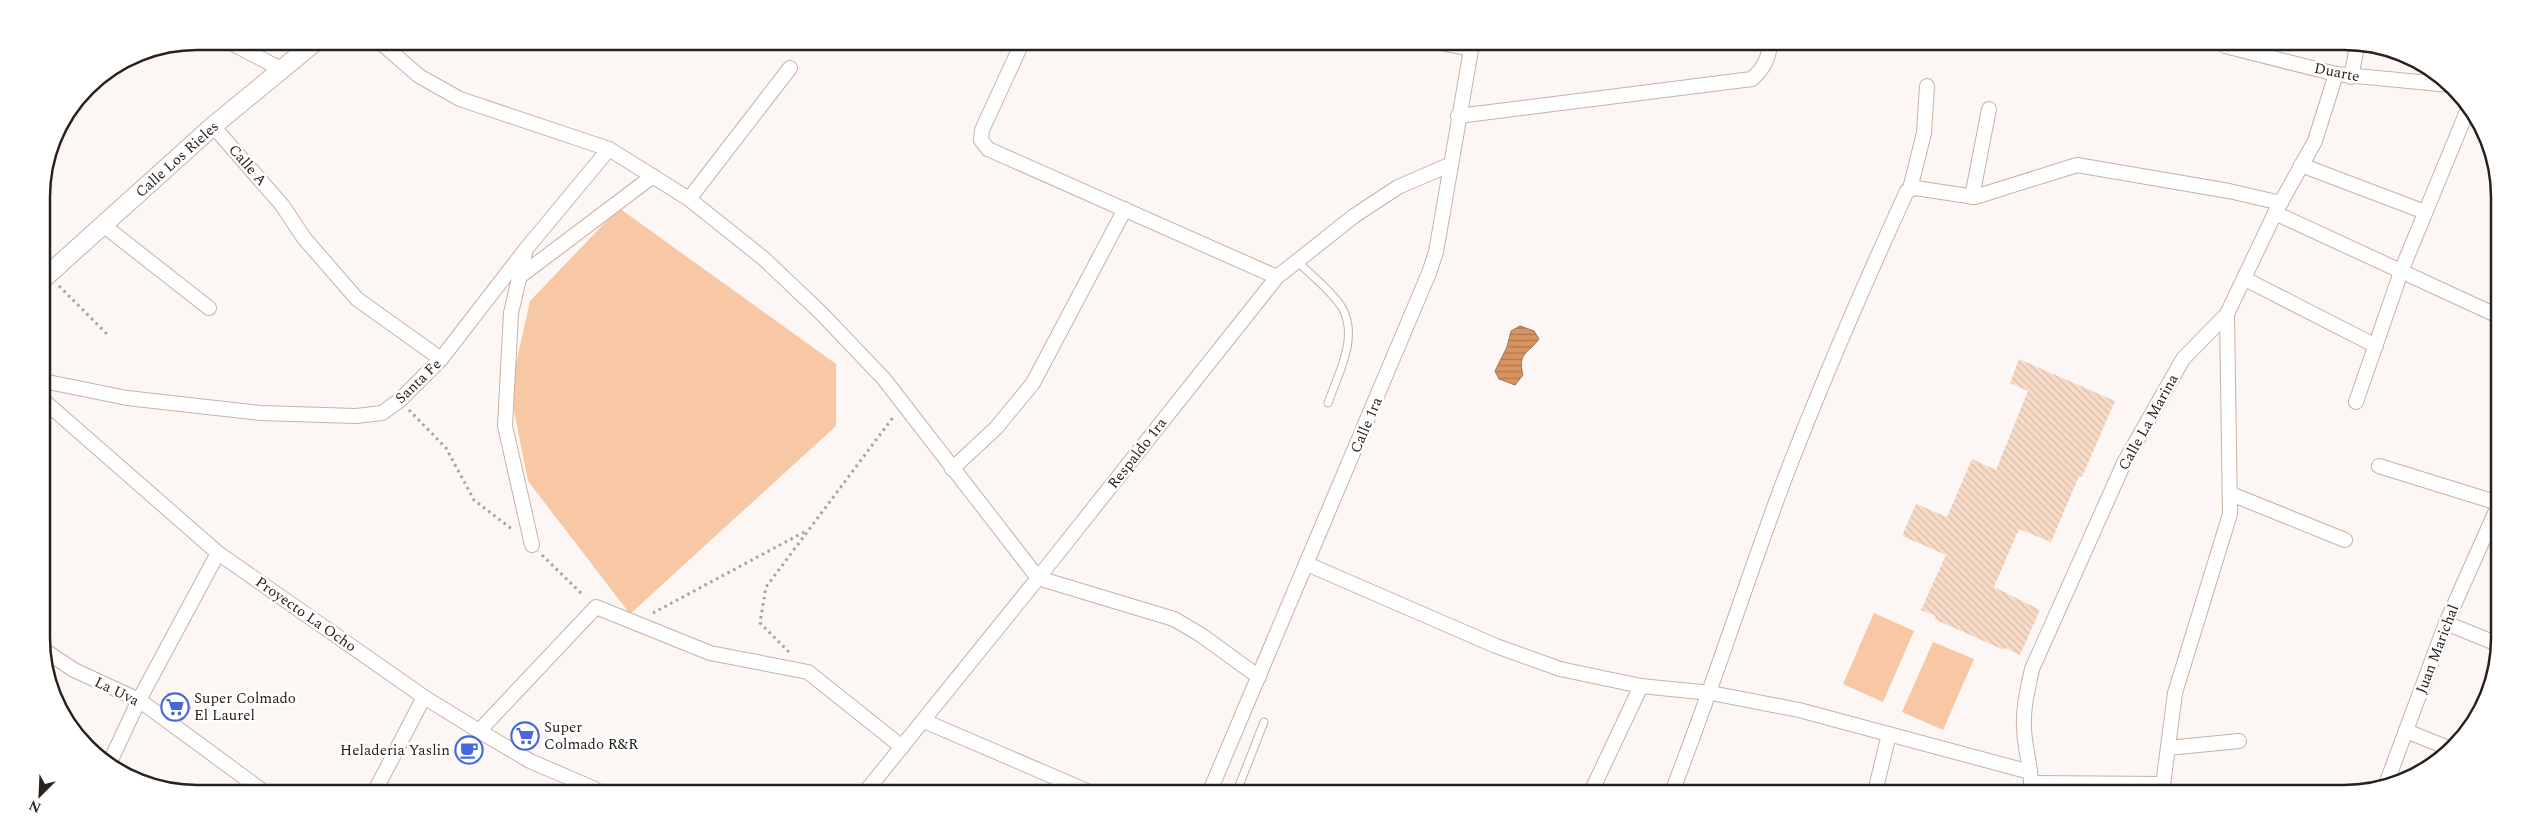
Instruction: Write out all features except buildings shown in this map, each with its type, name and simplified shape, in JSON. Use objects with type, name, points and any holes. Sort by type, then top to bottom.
[{"type":"street","points":[[244,50],[281,69]]},
{"type":"street","name":"Calle Los Rieles","points":[[50,273],[213,126],[305,50]]},
{"type":"street","points":[[389,50],[419,76],[460,99],[609,149],[689,199],[763,258],[821,313],[884,379],[1038,578],[1174,619],[1201,635],[1259,677]]},
{"type":"street","points":[[1019,50],[982,130],[981,140],[988,149],[1125,208],[1277,277]]},
{"type":"street","name":"Calle 1ra","points":[[1213,785],[1429,273],[1436,252],[1449,165],[1470,50]]},
{"type":"street","points":[[1458,116],[1752,79],[1765,64],[1769,50]]},
{"type":"street","name":"Duarte","points":[[2267,51],[2336,74],[2437,84]]},
{"type":"street","points":[[2351,76],[2356,51]]},
{"type":"street","points":[[689,199],[790,68]]},
{"type":"street","name":"Calle La Marina","points":[[2031,783],[2024,728],[2025,700],[2032,669],[2124,463],[2183,359],[2227,314],[2245,279],[2278,208],[2314,141],[2336,74]]},
{"type":"street","points":[[1675,785],[1711,693],[1784,482],[1861,292],[1910,189],[1924,133],[1927,86]]},
{"type":"street","points":[[1972,197],[1989,110]]},
{"type":"street","points":[[2356,402],[2402,269],[2466,115]]},
{"type":"street","name":"Calle A","points":[[213,126],[282,205],[304,238],[357,299],[441,359]]},
{"type":"street","name":"Santa Fe","points":[[50,382],[126,398],[260,413],[356,416],[382,413],[400,400],[441,359],[526,250],[609,149]]},
{"type":"street","name":"Respaldo 1ra","points":[[870,785],[924,721],[1277,277],[1354,216],[1398,187],[1449,165]]},
{"type":"street","points":[[1910,189],[1972,197],[2077,165],[2229,191],[2278,208],[2491,313]]},
{"type":"street","points":[[2301,165],[2426,212]]},
{"type":"street","points":[[520,277],[653,176]]},
{"type":"street","points":[[952,469],[996,428],[1033,383],[1125,208]]},
{"type":"street","points":[[103,225],[209,308]]},
{"type":"street","points":[[526,250],[511,313],[505,426],[532,545]]},
{"type":"street","points":[[2245,279],[2376,346]]},
{"type":"street","points":[[2163,785],[2175,693],[2230,514],[2227,314]]},
{"type":"street","name":"Proyecto La Ocho","points":[[50,406],[218,553],[424,697],[530,761],[586,785]]},
{"type":"street","points":[[2378,466],[2491,501]]},
{"type":"street","points":[[2231,494],[2345,540]]},
{"type":"street","name":"Juan Marichal","points":[[2389,777],[2446,623],[2491,522]]},
{"type":"street","points":[[112,758],[139,700],[218,553]]},
{"type":"street","points":[[1307,564],[1496,646],[1560,669],[1641,686],[1711,693],[1799,710],[1889,734],[2031,783],[2084,785]]},
{"type":"street","points":[[478,731],[596,607],[710,653],[808,672],[902,747]]},
{"type":"street","points":[[2446,623],[2491,642]]},
{"type":"street","name":"La Uva","points":[[51,655],[74,670],[139,700],[255,785]]},
{"type":"street","points":[[1594,785],[1641,686]]},
{"type":"street","points":[[378,785],[424,697]]},
{"type":"street","points":[[924,721],[1075,785]]},
{"type":"street","points":[[2406,731],[2444,746]]},
{"type":"street","points":[[1877,785],[1889,734]]},
{"type":"street","points":[[2168,748],[2239,741]]},
{"type":"lane","points":[[1297,261],[1341,305],[1349,330],[1348,346],[1328,403]]},
{"type":"lane","points":[[1239,785],[1264,722]]},
{"type":"path","points":[[50,282],[107,334]]},
{"type":"path","points":[[400,400],[446,448],[474,500],[532,545],[596,607]]},
{"type":"path","points":[[808,672],[760,623],[766,587],[903,404]]},
{"type":"path","points":[[634,623],[808,530]]},
{"type":"shaded area","points":[[619,208],[836,364],[836,426],[630,614],[528,481],[510,391],[530,301]]},
{"type":"shaded area","points":[[1520,326],[1534,331],[1539,339],[1525,354],[1521,362],[1523,375],[1515,385],[1499,379],[1495,371],[1507,347],[1511,331]]},
{"type":"shaded area","points":[[1874,613],[1914,631],[1883,702],[1843,684]]},
{"type":"shaded area","points":[[1933,642],[1974,659],[1943,730],[1902,712]]},
{"type":"place","name":"Super Colmado El Laurel","points":[[175,707]]},
{"type":"place","name":"Super Colmado R&R","points":[[525,736]]},
{"type":"place","name":"Heladeria Yaslin","points":[[469,750]]}]
